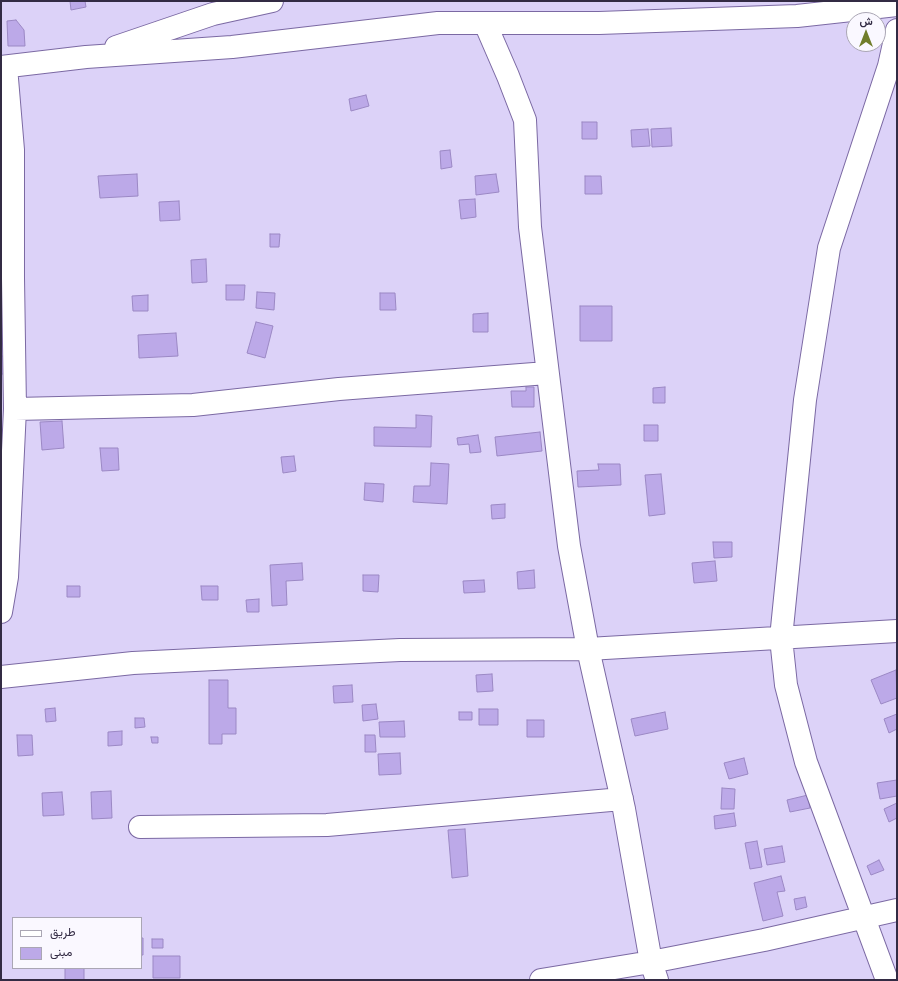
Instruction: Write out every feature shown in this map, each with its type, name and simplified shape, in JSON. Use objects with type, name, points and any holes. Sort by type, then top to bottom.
[{"type":"street","points":[[86,57],[214,14],[272,1]]},
{"type":"street","points":[[1,612],[7,577],[15,409],[13,150],[3,67],[86,57],[232,48],[438,23],[599,24],[797,16],[897,5]]},
{"type":"street","points":[[485,23],[525,120],[530,227],[569,546],[588,649],[622,799],[654,971]]},
{"type":"street","points":[[887,980],[806,762],[786,685],[781,638],[805,400],[829,248],[889,66],[897,30]]},
{"type":"street","points":[[15,409],[193,405],[339,389],[547,373]]},
{"type":"street","points":[[1,676],[133,663],[400,650],[588,649],[897,631]]},
{"type":"street","points":[[140,827],[327,825],[622,799]]},
{"type":"street","points":[[541,980],[654,971],[764,940],[864,919],[897,910]]},
{"type":"building","points":[[70,1],[85,1],[86,7],[71,10]]},
{"type":"building","points":[[16,20],[24,30],[25,46],[8,46],[7,21]]},
{"type":"building","points":[[366,95],[369,106],[351,111],[349,99]]},
{"type":"building","points":[[582,122],[597,122],[597,139],[582,139]]},
{"type":"building","points":[[671,128],[672,146],[652,147],[651,129]]},
{"type":"building","points":[[648,129],[650,146],[632,147],[631,130]]},
{"type":"building","points":[[450,150],[452,167],[441,169],[440,151]]},
{"type":"building","points":[[5,151],[6,170],[1,170],[1,152]]},
{"type":"building","points":[[137,174],[138,196],[100,198],[98,176]]},
{"type":"building","points":[[496,174],[499,192],[476,195],[475,176]]},
{"type":"building","points":[[585,176],[601,176],[602,194],[585,194]]},
{"type":"building","points":[[475,199],[476,217],[461,219],[459,200]]},
{"type":"building","points":[[179,201],[180,220],[160,221],[159,202]]},
{"type":"building","points":[[270,234],[280,234],[279,247],[270,247]]},
{"type":"building","points":[[206,259],[207,282],[192,283],[191,260]]},
{"type":"building","points":[[226,285],[245,285],[244,300],[226,300]]},
{"type":"building","points":[[257,292],[275,293],[274,310],[256,308]]},
{"type":"building","points":[[380,293],[395,293],[396,310],[380,310]]},
{"type":"building","points":[[148,295],[148,311],[133,311],[132,296]]},
{"type":"building","points":[[580,306],[612,306],[612,341],[580,341]]},
{"type":"building","points":[[488,313],[488,332],[473,332],[473,314]]},
{"type":"building","points":[[256,322],[273,326],[265,358],[247,353]]},
{"type":"building","points":[[176,333],[178,356],[139,358],[138,335]]},
{"type":"building","points":[[1,356],[9,356],[10,374],[1,374]]},
{"type":"building","points":[[526,387],[534,387],[534,407],[512,407],[511,391],[526,391]]},
{"type":"building","points":[[665,387],[665,403],[653,403],[653,388]]},
{"type":"building","points":[[416,415],[432,416],[431,447],[374,446],[374,427],[416,428]]},
{"type":"building","points":[[62,421],[64,448],[42,450],[40,422]]},
{"type":"building","points":[[644,425],[658,425],[658,441],[644,441]]},
{"type":"building","points":[[540,432],[542,451],[497,456],[495,437]]},
{"type":"building","points":[[478,435],[481,452],[470,453],[469,444],[458,445],[457,438]]},
{"type":"building","points":[[100,448],[118,448],[119,470],[102,471]]},
{"type":"building","points":[[294,456],[296,471],[283,473],[281,457]]},
{"type":"building","points":[[431,463],[449,464],[447,504],[413,502],[414,486],[430,486]]},
{"type":"building","points":[[598,464],[620,464],[621,485],[578,487],[577,471],[599,470]]},
{"type":"building","points":[[661,474],[665,514],[649,516],[645,475]]},
{"type":"building","points":[[365,483],[384,484],[383,502],[364,500]]},
{"type":"building","points":[[505,504],[505,518],[492,519],[491,505]]},
{"type":"building","points":[[713,542],[732,542],[732,557],[714,558]]},
{"type":"building","points":[[715,561],[717,581],[694,583],[692,563]]},
{"type":"building","points":[[302,563],[303,580],[286,581],[287,605],[272,606],[270,565]]},
{"type":"building","points":[[534,570],[535,588],[518,589],[517,572]]},
{"type":"building","points":[[363,575],[379,575],[378,592],[363,591]]},
{"type":"building","points":[[484,580],[485,592],[464,593],[463,581]]},
{"type":"building","points":[[67,586],[80,586],[80,597],[67,597]]},
{"type":"building","points":[[201,586],[218,586],[218,600],[202,600]]},
{"type":"building","points":[[259,599],[259,612],[247,612],[246,600]]},
{"type":"building","points":[[896,670],[897,698],[881,704],[871,680]]},
{"type":"building","points":[[492,674],[493,691],[477,692],[476,675]]},
{"type":"building","points":[[209,680],[228,680],[228,708],[236,708],[236,734],[222,734],[222,744],[209,744]]},
{"type":"building","points":[[352,685],[353,702],[334,703],[333,686]]},
{"type":"building","points":[[376,704],[378,719],[363,721],[362,705]]},
{"type":"building","points":[[55,708],[56,721],[46,722],[45,709]]},
{"type":"building","points":[[479,709],[498,709],[498,725],[479,725]]},
{"type":"building","points":[[459,712],[472,712],[472,720],[459,720]]},
{"type":"building","points":[[665,712],[668,729],[635,736],[631,719]]},
{"type":"building","points":[[897,714],[897,729],[889,733],[884,719]]},
{"type":"building","points":[[135,718],[144,718],[145,727],[135,728]]},
{"type":"building","points":[[527,720],[544,720],[544,737],[527,737]]},
{"type":"building","points":[[404,721],[405,737],[380,737],[379,722]]},
{"type":"building","points":[[122,731],[122,745],[108,746],[108,732]]},
{"type":"building","points":[[17,735],[32,735],[33,755],[18,756]]},
{"type":"building","points":[[365,735],[375,735],[376,752],[365,752]]},
{"type":"building","points":[[151,737],[158,737],[158,743],[152,743]]},
{"type":"building","points":[[400,753],[401,774],[379,775],[378,754]]},
{"type":"building","points":[[744,758],[748,774],[729,779],[724,763]]},
{"type":"building","points":[[897,780],[897,796],[880,799],[877,783]]},
{"type":"building","points":[[722,788],[735,789],[734,809],[721,809]]},
{"type":"building","points":[[111,791],[112,818],[92,819],[91,792]]},
{"type":"building","points":[[62,792],[64,815],[43,816],[42,793]]},
{"type":"building","points":[[808,795],[810,808],[790,812],[787,800]]},
{"type":"building","points":[[897,803],[897,818],[889,822],[884,809]]},
{"type":"building","points":[[734,813],[736,826],[715,829],[714,816]]},
{"type":"building","points":[[465,829],[468,876],[452,878],[448,830]]},
{"type":"building","points":[[757,841],[762,867],[750,869],[745,843]]},
{"type":"building","points":[[782,846],[785,862],[767,865],[764,849]]},
{"type":"building","points":[[879,860],[884,870],[871,875],[867,866]]},
{"type":"building","points":[[781,876],[785,891],[777,892],[783,916],[763,921],[754,883]]},
{"type":"building","points":[[805,897],[807,907],[796,910],[794,899]]},
{"type":"building","points":[[142,938],[143,938],[142,955]]},
{"type":"building","points":[[152,939],[163,939],[163,948],[152,948]]},
{"type":"building","points":[[153,956],[180,956],[180,978],[153,978]]},
{"type":"building","points":[[65,969],[84,969],[84,980],[65,980]]}]
